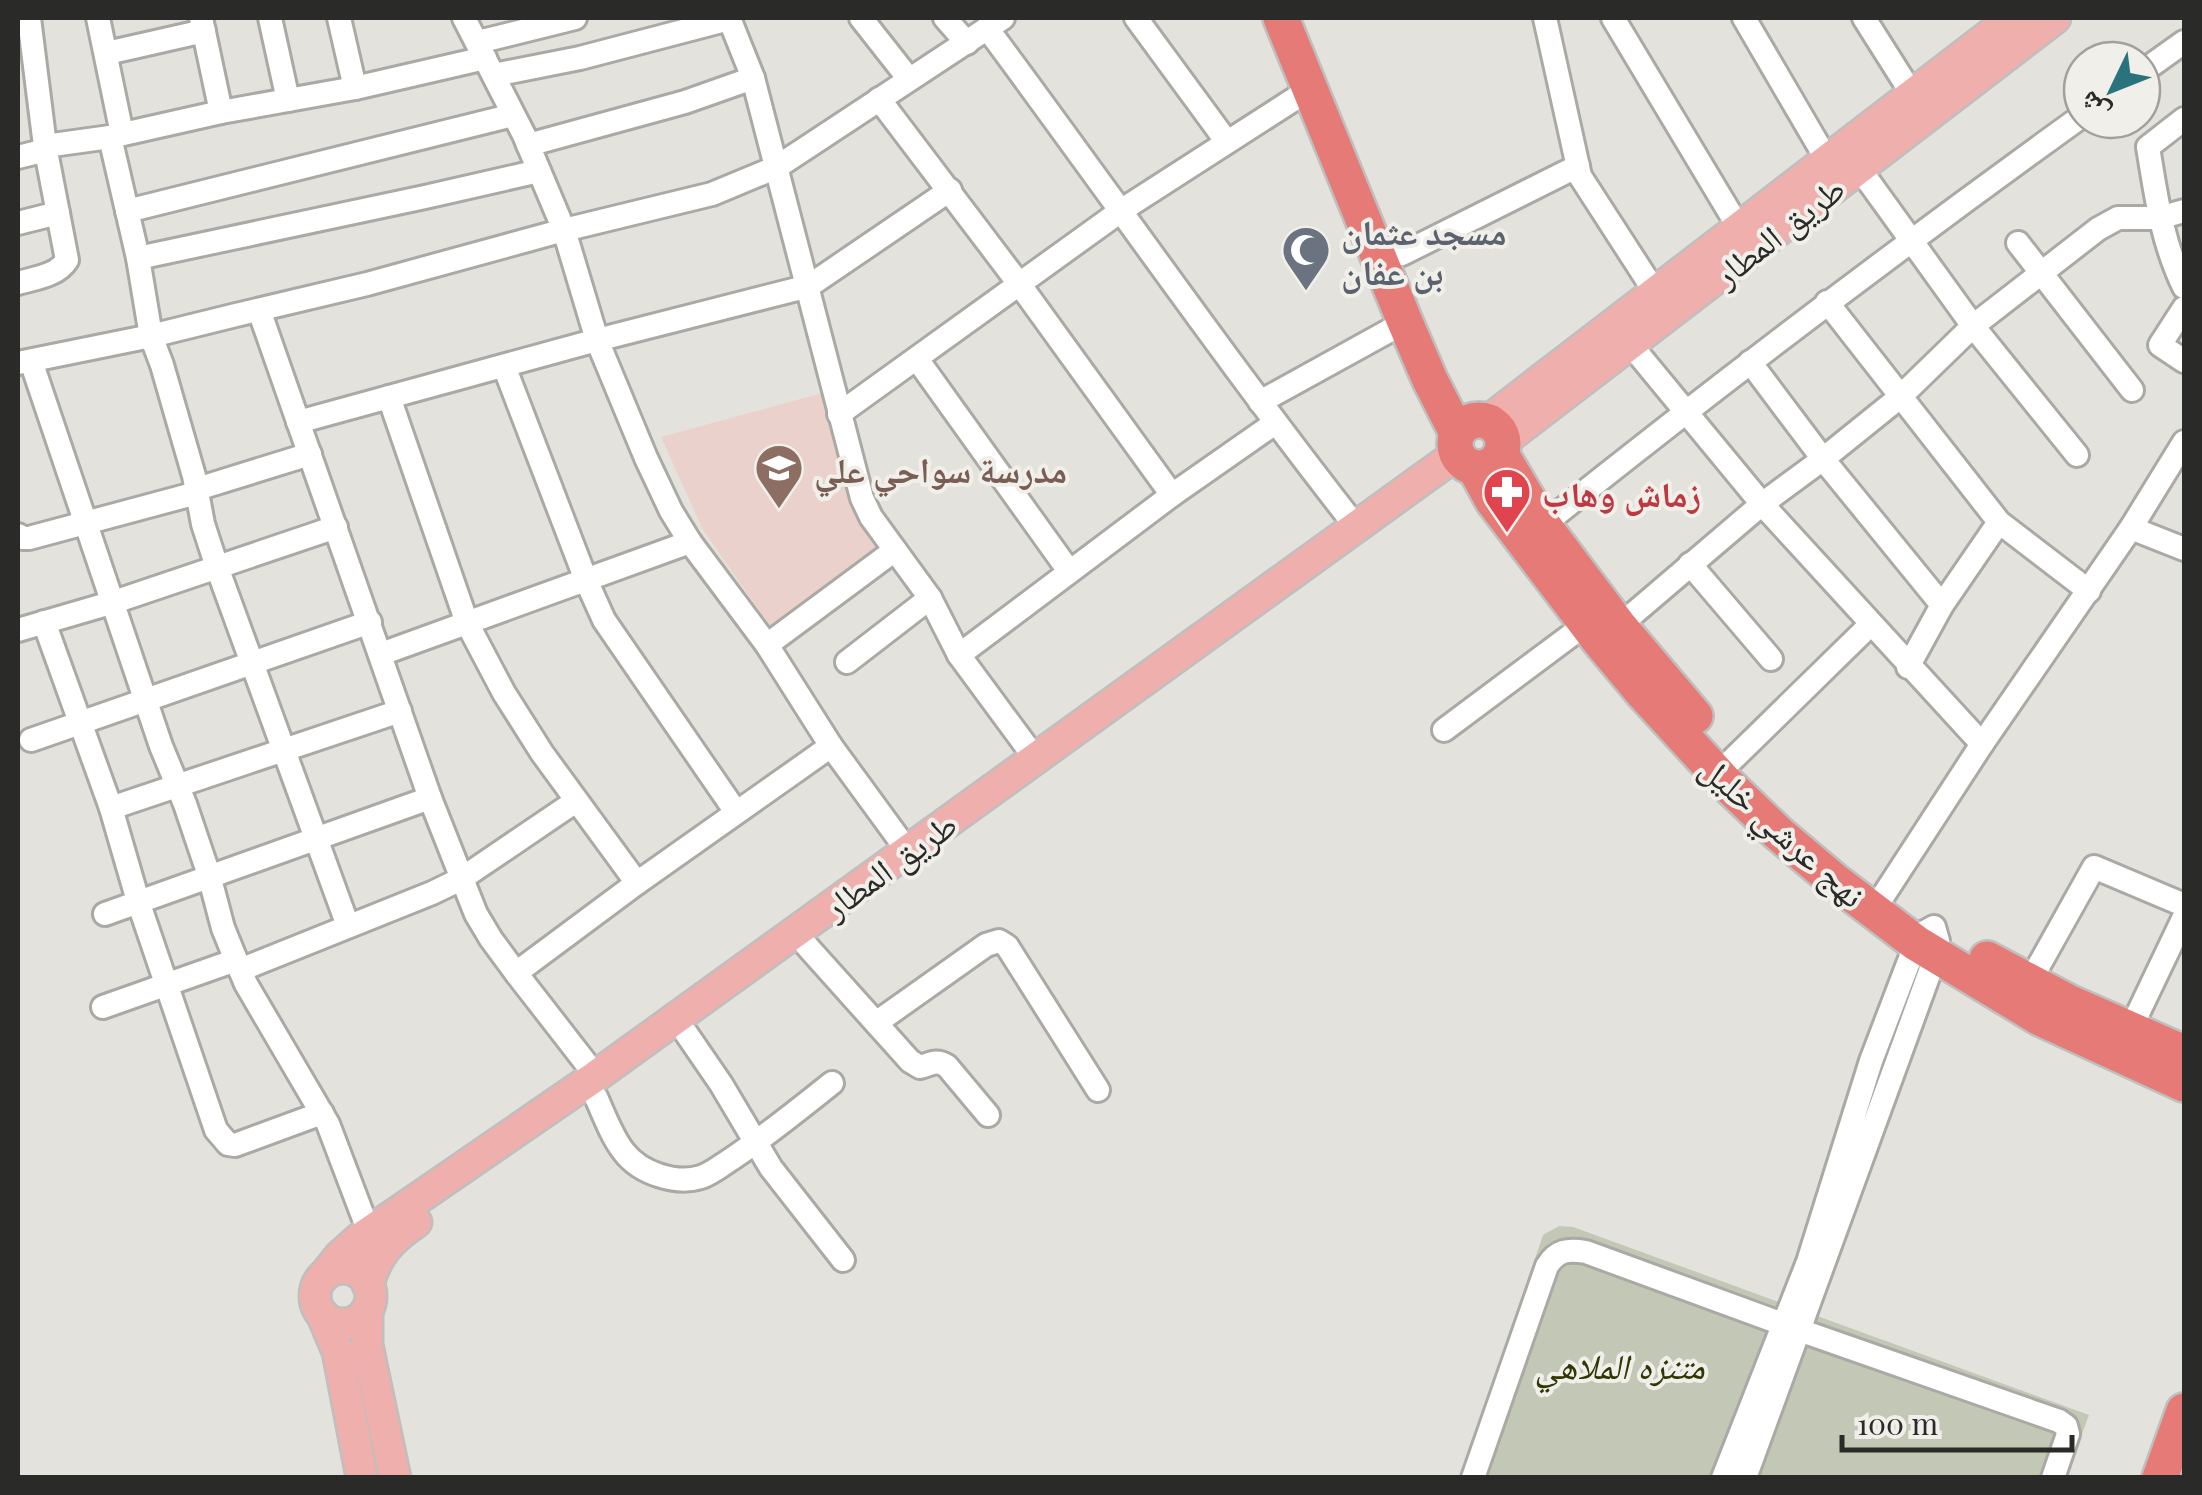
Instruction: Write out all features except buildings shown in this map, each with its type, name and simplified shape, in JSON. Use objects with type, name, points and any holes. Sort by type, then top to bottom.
[{"type":"highway","name":"نهج عرشي خليل","points":[[1281,18],[1430,380],[1542,525],[1643,693],[1724,781],[1836,882],[2040,1018],[2184,1084]]},
{"type":"highway","name":"نهج عرشي خليل","points":[[1304,18],[1445,355],[1478,445],[1493,502],[1732,760],[1929,942],[2184,1054]]},
{"type":"highway","points":[[2160,1478],[2184,1411]]},
{"type":"highway","points":[[2175,1478],[2184,1451]]},
{"type":"main road","name":"طريق المطار","points":[[368,1297],[375,1262],[396,1236],[596,1086],[1362,536],[1478,445],[1510,436],[2055,18]]},
{"type":"main road","name":"طريق المطار","points":[[1478,445],[1493,416],[1828,160],[1998,22]]},
{"type":"main road","name":"طريق المطار","points":[[324,1276],[340,1256],[370,1232],[596,1086],[686,1033],[806,945],[1035,758],[1362,536]]},
{"type":"main road","points":[[362,1478],[338,1352],[316,1297],[324,1276],[335,1270],[348,1269],[360,1274],[368,1297],[367,1345],[389,1476]]},
{"type":"main road","points":[[322,1314],[333,1322],[358,1319],[368,1297]]},
{"type":"street","points":[[98,18],[107,53],[127,212],[151,336],[217,567],[348,926]]},
{"type":"street","points":[[270,18],[288,100]]},
{"type":"street","points":[[339,18],[354,88]]},
{"type":"street","points":[[464,18],[528,145],[564,230],[597,340],[672,511],[690,542],[767,646],[831,746],[913,858]]},
{"type":"street","points":[[18,157],[46,148],[486,58],[575,18]]},
{"type":"street","points":[[486,58],[580,58],[729,18],[753,78],[862,498],[871,517],[930,598],[958,655],[1035,758]]},
{"type":"street","points":[[861,18],[908,79]]},
{"type":"street","points":[[945,18],[966,43]]},
{"type":"street","points":[[1136,18],[1227,142]]},
{"type":"street","points":[[1544,18],[1580,176],[1655,292]]},
{"type":"street","points":[[1614,18],[1739,228]]},
{"type":"street","points":[[1744,18],[1828,160]]},
{"type":"street","points":[[1864,18],[1912,94]]},
{"type":"street","points":[[370,1232],[328,1124],[238,965],[223,928],[209,875],[114,602],[21,361],[259,310],[712,194],[777,167],[995,23],[1122,210],[1275,423],[1362,536]]},
{"type":"street","points":[[107,53],[202,24],[222,112]]},
{"type":"street","points":[[18,283],[54,272],[67,260],[46,148],[28,94],[26,25]]},
{"type":"street","points":[[2162,58],[2184,42]]},
{"type":"street","points":[[528,145],[685,102],[753,78]]},
{"type":"street","points":[[839,414],[1122,210],[1310,89]]},
{"type":"street","points":[[879,99],[1020,284],[1172,495]]},
{"type":"street","points":[[127,212],[513,115]]},
{"type":"street","points":[[2184,119],[2148,147],[2159,218],[2184,287]]},
{"type":"street","points":[[1542,525],[1911,239],[2062,130]]},
{"type":"street","points":[[1402,254],[1578,166]]},
{"type":"street","points":[[1859,168],[1973,326],[2077,455]]},
{"type":"street","points":[[138,258],[425,198],[538,170]]},
{"type":"street","points":[[298,422],[809,286],[950,190]]},
{"type":"street","points":[[1444,730],[1690,564],[1900,396],[1973,326],[2098,229],[2118,218],[2159,218],[2184,211]]},
{"type":"street","points":[[18,223],[58,213]]},
{"type":"street","points":[[2018,243],[2132,390]]},
{"type":"street","points":[[1828,302],[1999,522],[2089,591]]},
{"type":"street","points":[[2184,308],[2160,346],[2184,361]]},
{"type":"street","points":[[259,310],[461,879],[483,926],[596,1086],[624,1152],[647,1170],[670,1179],[705,1176],[755,1144],[832,1083]]},
{"type":"street","points":[[1260,402],[1405,322]]},
{"type":"street","points":[[1630,344],[1762,504],[1982,744]]},
{"type":"street","points":[[917,359],[1069,571]]},
{"type":"street","points":[[1750,362],[1822,459],[1942,605]]},
{"type":"street","points":[[504,366],[604,620],[736,812]]},
{"type":"street","points":[[389,397],[467,623],[504,692],[636,883]]},
{"type":"street","points":[[958,655],[1275,423]]},
{"type":"street","points":[[1883,896],[2131,528],[2184,442]]},
{"type":"street","points":[[18,535],[29,538],[197,491],[310,454]]},
{"type":"street","points":[[1908,667],[1942,605],[1999,522]]},
{"type":"street","points":[[18,630],[336,528]]},
{"type":"street","points":[[2131,528],[2184,549]]},
{"type":"street","points":[[381,654],[690,542]]},
{"type":"street","points":[[767,646],[895,550]]},
{"type":"street","points":[[1690,564],[1771,659]]},
{"type":"street","points":[[847,662],[930,598]]},
{"type":"street","points":[[44,622],[111,808],[216,1130],[222,1139],[234,1145],[322,1113]]},
{"type":"street","points":[[31,740],[370,622]]},
{"type":"street","points":[[1732,760],[1871,624]]},
{"type":"street","points":[[111,808],[400,711]]},
{"type":"street","points":[[516,974],[636,883],[831,746]]},
{"type":"street","points":[[105,914],[430,798]]},
{"type":"street","points":[[103,1007],[394,910],[461,879],[576,801]]},
{"type":"street","points":[[2029,983],[2094,867],[2184,905]]},
{"type":"street","points":[[2130,1030],[2184,916]]},
{"type":"street","points":[[876,1023],[986,945],[999,941],[1007,946],[1098,1090]]},
{"type":"street","points":[[1745,1478],[1871,1061],[1929,942]]},
{"type":"street","points":[[806,945],[915,1066],[933,1062],[947,1066],[988,1115]]},
{"type":"street","points":[[686,1033],[771,1168],[843,1260]]},
{"type":"street","points":[[1473,1478],[1546,1266],[1561,1252],[1573,1250],[2059,1420],[2068,1434],[2053,1478]]},
{"type":"street","points":[[1723,1478],[1791,1327]]},
{"type":"shaded area","name":"مدرسة سواحي علي","points":[[823,393],[853,491],[887,552],[773,630],[703,530],[661,437]]},
{"type":"green space","name":"متنزه الملاهي","points":[[1559,1226],[1573,1227],[2089,1415],[2066,1477],[1461,1478],[1543,1235]]},
{"type":"place","name":"مسجد عثمان بن عفان","points":[[1306,292]]},
{"type":"place","name":"مدرسة سواحي علي","points":[[779,510]]},
{"type":"place","name":"زماش وهاب","points":[[1507,534]]}]
